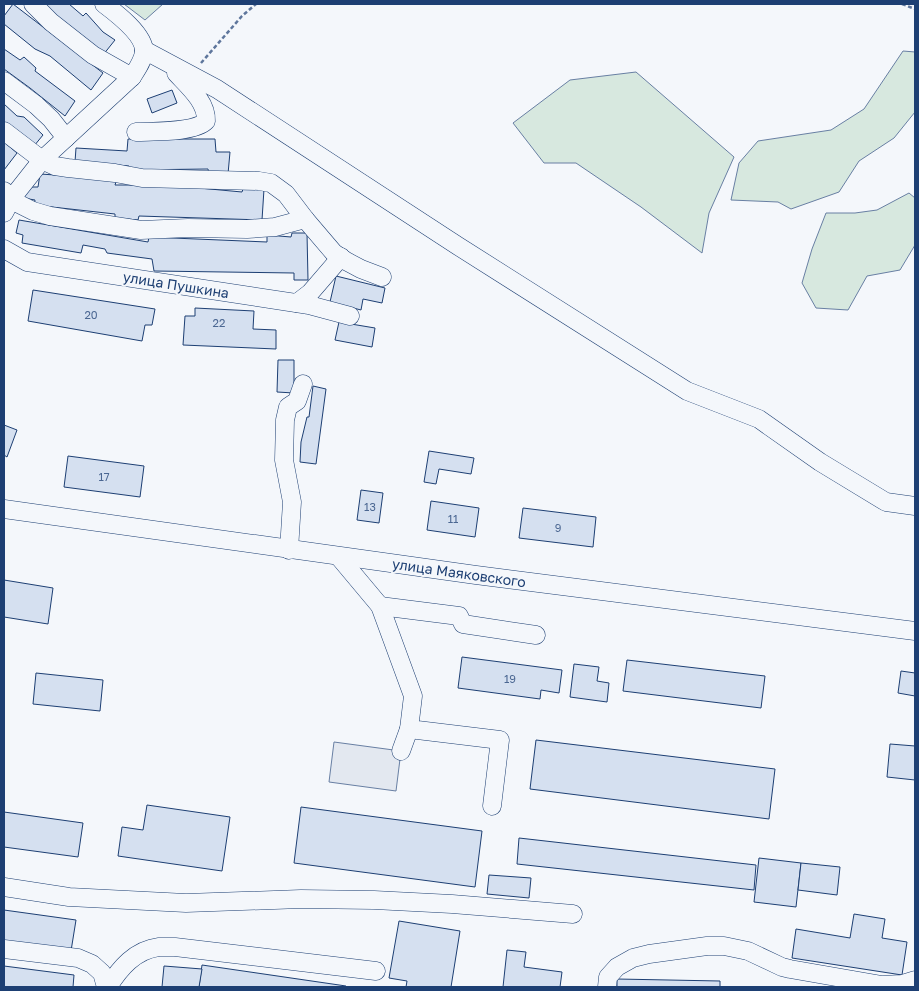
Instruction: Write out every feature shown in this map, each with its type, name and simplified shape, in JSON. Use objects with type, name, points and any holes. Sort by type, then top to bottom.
[{"type":"street","points":[[33,4],[51,22],[93,55],[132,77]]},
{"type":"street","points":[[4,213],[8,194],[132,77],[140,64],[144,50],[140,39],[130,26],[104,4]]},
{"type":"street","points":[[144,50],[217,89],[450,241],[687,391],[759,418],[820,462],[886,502],[915,506]]},
{"type":"street","points":[[136,132],[193,128],[202,125],[206,121],[203,106],[168,63]]},
{"type":"street","points":[[4,81],[36,105],[51,119],[66,138]]},
{"type":"street","points":[[4,131],[42,160],[55,166],[133,177],[259,181],[270,183],[286,194],[304,219],[340,257],[382,278]]},
{"type":"street","points":[[8,194],[26,208],[42,214],[141,230],[188,228],[247,229],[275,227],[304,219]]},
{"type":"street","name":"улица Пушкина","points":[[4,249],[27,262],[309,305],[350,316]]},
{"type":"street","points":[[297,303],[310,293],[340,257]]},
{"type":"street","points":[[289,550],[292,502],[284,460],[286,420],[288,407],[298,401],[303,384]]},
{"type":"street","name":"улица Маяковского","points":[[4,509],[476,576],[915,631]]},
{"type":"street","points":[[339,556],[380,606],[412,696],[409,729],[401,751]]},
{"type":"street","points":[[380,606],[459,616],[463,624],[536,635]]},
{"type":"street","points":[[409,729],[500,740],[492,806]]},
{"type":"street","points":[[4,887],[69,897],[186,904],[301,899],[374,900],[573,914]]},
{"type":"street","points":[[607,987],[608,977],[617,968],[633,958],[707,946],[724,946],[748,951],[790,970],[882,985],[902,984],[915,980]]},
{"type":"street","points":[[107,987],[126,962],[143,952],[158,947],[175,947],[376,971]]},
{"type":"street","points":[[4,949],[78,958],[92,964],[102,973],[107,987]]},
{"type":"path","points":[[190,75],[242,16],[256,4]]},
{"type":"path","points":[[902,4],[915,8]]},
{"type":"shaded area","points":[[124,4],[163,4],[145,20]]},
{"type":"shaded area","points":[[903,51],[915,52],[915,112],[894,138],[859,161],[839,192],[791,209],[778,202],[731,200],[739,163],[758,141],[831,130],[864,109]]},
{"type":"shaded area","points":[[636,72],[734,157],[709,213],[702,253],[641,207],[576,163],[544,163],[513,123],[570,80]]},
{"type":"shaded area","points":[[909,193],[915,198],[915,245],[900,270],[867,276],[848,310],[816,308],[802,283],[812,249],[826,213],[855,213],[877,210]]},
{"type":"shaded area","points":[[334,742],[401,751],[396,791],[329,782]]},
{"type":"building","points":[[13,4],[103,73],[91,90],[50,56],[35,49],[4,24],[4,16]]},
{"type":"building","points":[[42,4],[69,4],[83,16],[86,13],[103,32],[115,40],[103,55]]},
{"type":"building","points":[[4,49],[20,60],[24,57],[36,68],[35,71],[75,101],[65,116],[4,69]]},
{"type":"building","points":[[172,90],[177,103],[152,113],[147,99]]},
{"type":"building","points":[[4,104],[17,116],[24,117],[43,135],[34,146],[4,122]]},
{"type":"building","points":[[128,139],[215,139],[216,152],[230,152],[228,174],[209,174],[208,169],[129,170],[129,166],[75,162],[76,148],[127,151]]},
{"type":"building","points":[[4,142],[17,153],[4,170]]},
{"type":"building","points":[[40,174],[117,179],[115,185],[167,185],[242,192],[243,189],[264,189],[262,220],[139,216],[138,220],[115,218],[115,214],[34,205],[35,200],[23,198],[29,187],[38,187]]},
{"type":"building","points":[[19,220],[148,242],[149,237],[267,242],[267,235],[291,237],[292,233],[307,233],[308,280],[294,280],[294,273],[154,271],[152,259],[107,253],[105,249],[83,245],[81,253],[22,243],[23,235],[16,233]]},
{"type":"building","points":[[336,276],[385,288],[382,303],[363,299],[361,310],[330,302]]},
{"type":"building","points":[[33,290],[155,309],[152,325],[145,325],[142,341],[28,321]]},
{"type":"building","points":[[195,308],[254,311],[253,329],[276,330],[276,349],[183,345],[185,316],[195,316]]},
{"type":"building","points":[[339,322],[375,328],[372,347],[335,340]]},
{"type":"building","points":[[278,360],[294,360],[294,393],[277,392]]},
{"type":"building","points":[[313,386],[326,389],[316,464],[300,462],[301,442],[307,417],[309,417]]},
{"type":"building","points":[[4,425],[17,430],[7,457],[4,455]]},
{"type":"building","points":[[429,451],[474,458],[471,474],[439,469],[436,484],[424,482]]},
{"type":"building","points":[[68,456],[144,466],[140,497],[64,487]]},
{"type":"building","points":[[361,490],[383,493],[379,523],[357,520]]},
{"type":"building","points":[[431,501],[479,508],[475,537],[427,530]]},
{"type":"building","points":[[523,508],[596,517],[593,547],[519,538]]},
{"type":"building","points":[[4,580],[53,588],[48,624],[4,617]]},
{"type":"building","points":[[462,657],[562,670],[559,693],[541,690],[540,699],[458,688]]},
{"type":"building","points":[[627,660],[765,676],[761,708],[623,691]]},
{"type":"building","points":[[574,664],[599,667],[597,681],[609,683],[607,702],[570,697]]},
{"type":"building","points":[[901,671],[915,673],[915,696],[898,693]]},
{"type":"building","points":[[36,673],[103,680],[100,711],[33,704]]},
{"type":"building","points":[[536,740],[775,769],[769,819],[530,789]]},
{"type":"building","points":[[890,744],[915,746],[915,780],[887,777]]},
{"type":"building","points":[[147,805],[230,817],[222,871],[118,856],[122,827],[143,830]]},
{"type":"building","points":[[301,807],[482,831],[475,887],[294,863]]},
{"type":"building","points":[[4,812],[83,823],[78,857],[4,847]]},
{"type":"building","points":[[519,838],[756,865],[754,890],[517,864]]},
{"type":"building","points":[[759,858],[801,863],[796,907],[754,902]]},
{"type":"building","points":[[801,863],[840,867],[837,895],[798,890]]},
{"type":"building","points":[[489,875],[531,878],[529,898],[487,894]]},
{"type":"building","points":[[4,910],[76,920],[71,951],[4,942]]},
{"type":"building","points":[[854,914],[885,919],[882,938],[907,942],[902,975],[792,958],[796,929],[850,938]]},
{"type":"building","points":[[399,921],[460,931],[451,987],[406,987],[407,981],[389,978]]},
{"type":"building","points":[[507,950],[526,952],[524,967],[562,972],[560,987],[503,987]]},
{"type":"building","points":[[202,965],[346,986],[199,987]]},
{"type":"building","points":[[4,966],[74,975],[73,987],[4,987]]},
{"type":"building","points":[[164,966],[202,969],[199,987],[162,987]]},
{"type":"building","points":[[617,979],[720,981],[720,987],[617,987]]}]
